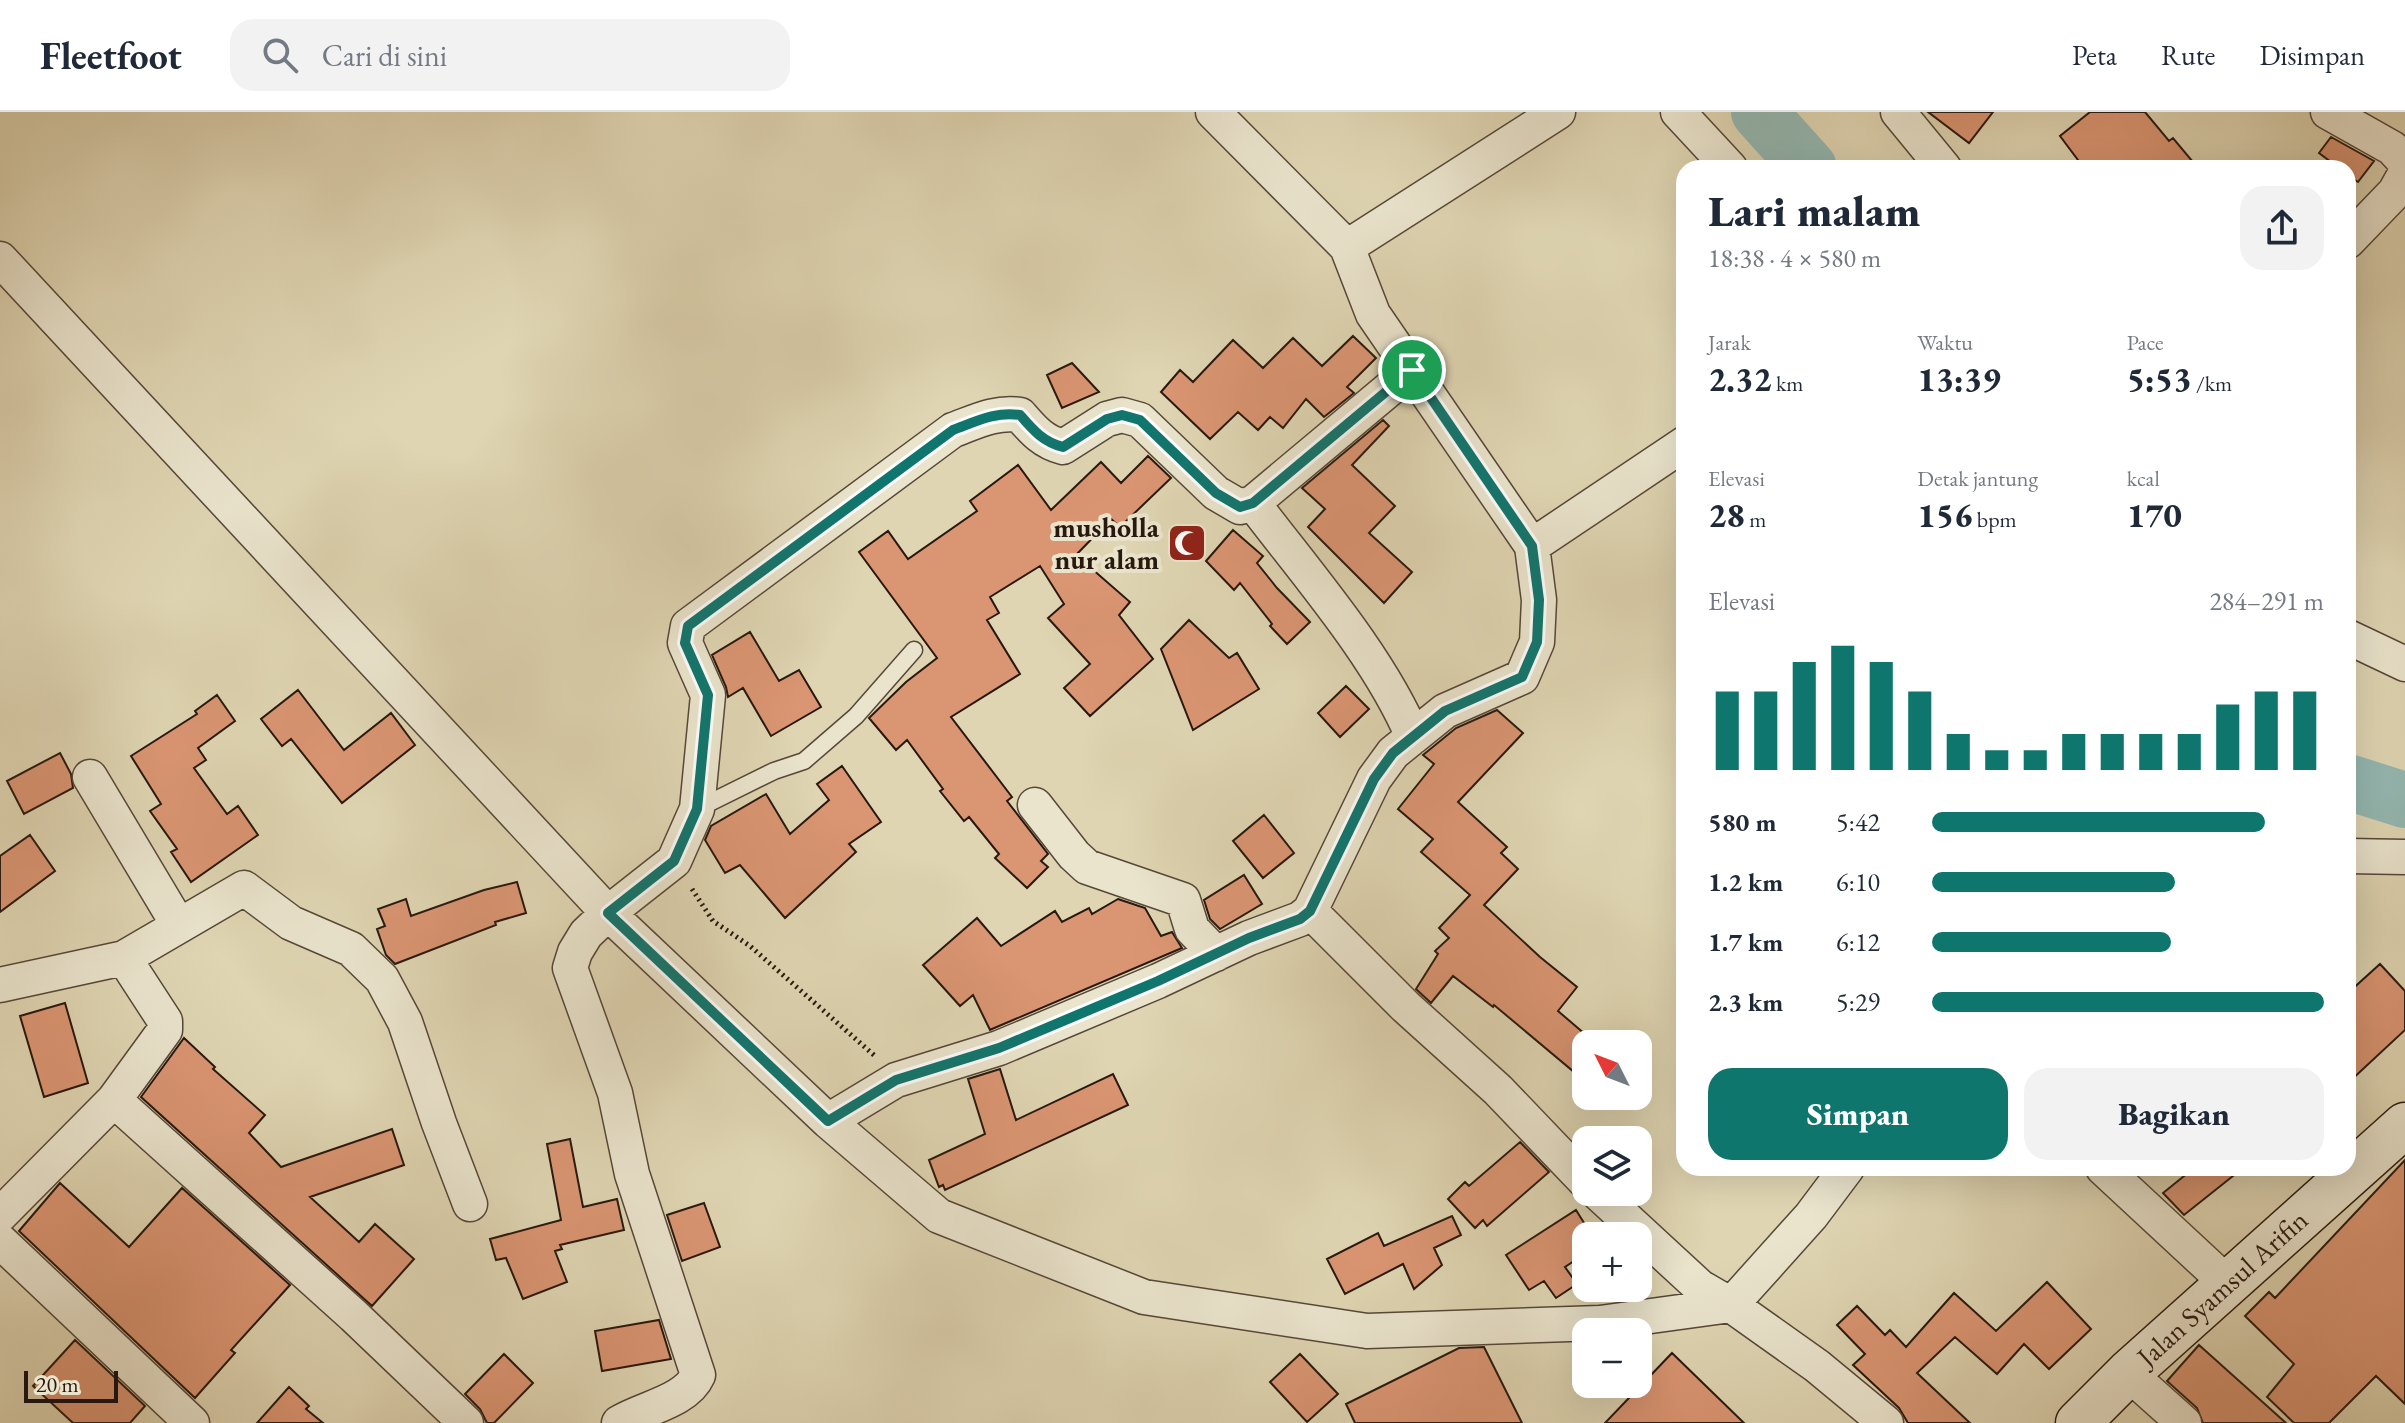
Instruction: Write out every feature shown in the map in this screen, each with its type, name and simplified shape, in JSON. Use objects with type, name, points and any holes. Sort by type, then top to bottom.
[{"type":"main road","name":"Jalan Syamsul Arifin","points":[[2356,1155],[2405,1125]]},
{"type":"main road","name":"Jalan Syamsul Arifin","points":[[2078,1423],[2128,1373],[2228,1284],[2335,1176]]},
{"type":"street","points":[[828,1121],[896,1080],[999,1048],[1300,919],[1310,911],[1374,779],[1393,753],[1445,711],[1522,677],[1537,642],[1539,600],[1532,546],[1373,314],[1347,247],[1213,112]]},
{"type":"street","points":[[1347,247],[1558,112]]},
{"type":"street","points":[[1678,112],[1723,160]]},
{"type":"street","points":[[1898,112],[1937,160]]},
{"type":"street","points":[[2328,112],[2392,148],[2405,162]]},
{"type":"street","points":[[2356,233],[2395,192],[2405,174]]},
{"type":"street","points":[[0,259],[608,913],[828,1121],[939,1216],[1144,1297],[1367,1331],[1600,1323],[1731,1305],[1811,1216],[1841,1176]]},
{"type":"street","points":[[619,1423],[680,1394],[694,1385],[698,1375],[632,1174],[615,1093],[570,968],[586,934],[674,861],[697,809],[708,695],[685,643],[688,626],[953,430],[999,414],[1020,415],[1036,434],[1063,447],[1107,419],[1122,415],[1140,420],[1216,493],[1240,507],[1253,503],[1412,370]]},
{"type":"street","points":[[1532,546],[1676,449]]},
{"type":"street","points":[[1253,503],[1400,704],[1413,737]]},
{"type":"street","points":[[2356,641],[2405,664]]},
{"type":"street","points":[[90,777],[179,926]]},
{"type":"street","points":[[1035,805],[1087,867],[1183,900],[1192,929],[1216,954]]},
{"type":"street","points":[[2356,856],[2405,857]]},
{"type":"street","points":[[2,981],[124,958],[244,888],[291,923],[336,940],[365,961],[382,979],[405,1022],[470,1204]]},
{"type":"street","points":[[1310,911],[1406,1007],[1498,1090],[1572,1167]]},
{"type":"street","points":[[0,1215],[114,1100],[165,1030],[165,1021],[124,958]]},
{"type":"street","points":[[114,1100],[354,1316],[466,1423]]},
{"type":"street","points":[[2112,1176],[2228,1284]]},
{"type":"street","points":[[1612,1206],[1700,1287],[1731,1305],[1817,1366],[1886,1423]]},
{"type":"street","points":[[0,1241],[192,1423]]},
{"type":"street","points":[[2128,1373],[2184,1423]]},
{"type":"lane","points":[[697,809],[774,771],[804,761],[856,716],[914,650]]},
{"type":"path","points":[[674,861],[713,921],[750,946],[877,1058],[896,1080]]},
{"type":"building","points":[[1928,112],[1993,112],[1969,143]]},
{"type":"building","points":[[2090,112],[2145,112],[2169,141],[2173,138],[2191,160],[2078,160],[2060,136]]},
{"type":"building","points":[[2331,137],[2374,161],[2358,182],[2356,160],[2328,160],[2319,153]]},
{"type":"building","points":[[1353,336],[1376,358],[1347,387],[1354,393],[1324,417],[1306,399],[1283,428],[1270,417],[1258,430],[1238,412],[1210,439],[1161,392],[1180,370],[1193,382],[1233,340],[1263,368],[1293,338],[1322,366]]},
{"type":"building","points":[[1072,363],[1099,392],[1062,408],[1047,375]]},
{"type":"building","points":[[1383,420],[1389,426],[1352,465],[1395,506],[1369,533],[1412,572],[1384,603],[1308,527],[1325,509],[1302,488]]},
{"type":"building","points":[[1148,456],[1171,478],[1120,527],[1111,519],[1076,555],[1130,602],[1119,615],[1153,659],[1090,716],[1064,688],[1090,664],[1048,618],[1064,604],[1040,566],[990,597],[999,613],[987,620],[1020,674],[951,717],[1012,797],[1007,801],[1048,854],[1041,861],[1048,867],[1027,888],[995,858],[999,854],[969,817],[964,821],[907,740],[896,750],[869,718],[906,682],[937,658],[859,552],[888,531],[908,559],[977,511],[970,501],[1018,465],[1051,510],[1101,462],[1121,483]]},
{"type":"building","points":[[1233,530],[1263,556],[1257,563],[1310,622],[1287,644],[1270,626],[1272,624],[1240,583],[1234,590],[1206,561]]},
{"type":"building","points":[[1189,620],[1229,658],[1237,653],[1259,689],[1193,730],[1161,649]]},
{"type":"building","points":[[750,632],[779,681],[799,670],[821,707],[771,736],[743,688],[728,697],[712,655]]},
{"type":"building","points":[[1346,686],[1369,709],[1340,737],[1318,713]]},
{"type":"building","points":[[298,690],[344,750],[391,713],[415,745],[342,803],[291,739],[282,746],[261,719]]},
{"type":"building","points":[[217,695],[235,721],[198,748],[206,760],[194,768],[227,814],[238,806],[258,835],[191,882],[171,852],[177,849],[150,811],[161,804],[131,756],[197,714],[195,711]]},
{"type":"building","points":[[1497,710],[1523,733],[1458,802],[1507,847],[1501,853],[1518,869],[1484,905],[1577,987],[1558,1011],[1580,1030],[1572,1030],[1572,1070],[1494,1005],[1453,976],[1431,1003],[1416,989],[1438,954],[1435,951],[1449,938],[1439,928],[1470,895],[1421,852],[1433,839],[1398,809],[1434,764],[1423,755],[1456,728]]},
{"type":"building","points":[[60,753],[71,774],[73,788],[24,814],[7,781]]},
{"type":"building","points":[[842,766],[881,822],[849,844],[856,852],[785,918],[740,865],[725,873],[705,840],[711,826],[766,794],[790,834],[829,800],[817,784]]},
{"type":"building","points":[[1264,815],[1294,853],[1263,878],[1233,841]]},
{"type":"building","points":[[30,835],[55,871],[0,912],[0,856]]},
{"type":"building","points":[[1244,875],[1262,904],[1220,929],[1210,919],[1204,900]]},
{"type":"building","points":[[517,882],[526,913],[495,922],[496,925],[395,964],[386,955],[377,929],[385,926],[378,909],[406,899],[411,916],[484,890]]},
{"type":"building","points":[[1118,899],[1145,908],[1161,936],[1172,932],[1182,948],[990,1030],[973,995],[960,1006],[923,965],[977,918],[1001,946],[1055,911],[1062,922],[1089,908],[1092,914]]},
{"type":"building","points":[[2380,964],[2405,991],[2405,1030],[2356,1076],[2356,986]]},
{"type":"building","points":[[65,1003],[88,1083],[44,1097],[20,1016]]},
{"type":"building","points":[[184,1038],[215,1067],[213,1069],[265,1115],[249,1133],[281,1167],[392,1129],[404,1165],[310,1197],[359,1242],[375,1224],[414,1259],[372,1306],[141,1097]]},
{"type":"building","points":[[1000,1069],[1016,1120],[1113,1074],[1128,1105],[945,1190],[943,1185],[939,1187],[929,1160],[985,1134],[968,1079]]},
{"type":"building","points":[[570,1139],[583,1207],[617,1199],[624,1230],[560,1245],[562,1249],[555,1251],[567,1282],[523,1299],[506,1258],[496,1260],[490,1239],[561,1220],[547,1144]]},
{"type":"building","points":[[1520,1142],[1549,1172],[1487,1226],[1483,1220],[1475,1228],[1448,1199],[1465,1182],[1469,1186]]},
{"type":"building","points":[[2405,1160],[2405,1404],[2376,1376],[2329,1423],[2294,1423],[2267,1397],[2294,1364],[2245,1316],[2269,1292],[2275,1298]]},
{"type":"building","points":[[2184,1176],[2233,1176],[2184,1215],[2163,1193]]},
{"type":"building","points":[[60,1183],[129,1247],[182,1188],[290,1285],[231,1350],[235,1353],[195,1398],[19,1231]]},
{"type":"building","points":[[704,1203],[720,1247],[682,1261],[667,1215]]},
{"type":"building","points":[[1576,1210],[1584,1222],[1572,1222],[1572,1262],[1565,1267],[1572,1277],[1572,1287],[1556,1298],[1544,1281],[1529,1290],[1506,1255]]},
{"type":"building","points":[[1452,1216],[1461,1235],[1434,1248],[1442,1265],[1414,1289],[1403,1264],[1345,1294],[1327,1259],[1378,1233],[1384,1246]]},
{"type":"building","points":[[2047,1282],[2091,1329],[2049,1369],[2024,1344],[1997,1374],[1955,1337],[1917,1373],[1970,1423],[1908,1423],[1899,1408],[1853,1365],[1865,1354],[1837,1325],[1857,1306],[1885,1335],[1890,1330],[1906,1347],[1954,1293],[1996,1331]]},
{"type":"building","points":[[659,1320],[671,1359],[602,1371],[595,1331]]},
{"type":"building","points":[[75,1340],[145,1406],[130,1423],[73,1423],[33,1386]]},
{"type":"building","points":[[2199,1345],[2286,1423],[2203,1423],[2197,1408],[2167,1381]]},
{"type":"building","points":[[1484,1347],[1522,1423],[1355,1423],[1346,1404],[1459,1348]]},
{"type":"building","points":[[1672,1353],[1744,1423],[1605,1423],[1629,1398],[1652,1398],[1652,1374]]},
{"type":"building","points":[[504,1354],[533,1383],[494,1423],[487,1423],[480,1409],[465,1394]]},
{"type":"building","points":[[1300,1354],[1338,1394],[1307,1422],[1270,1382]]},
{"type":"building","points":[[289,1387],[309,1406],[306,1409],[323,1423],[257,1423]]},
{"type":"waterway","points":[[1759,112],[1802,160]]},
{"type":"waterway","points":[[2356,785],[2405,800]]},
{"type":"place","name":"musholla nur alam","points":[[1187,543]]},
{"type":"route","points":[[1412,370],[1532,546],[1539,600],[1537,642],[1522,677],[1445,711],[1393,753],[1374,779],[1310,911],[1300,919],[1249,938],[1158,981],[999,1048],[896,1080],[828,1121],[608,913],[674,861],[697,809],[708,695],[685,643],[688,626],[953,430],[999,414],[1020,415],[1036,434],[1063,447],[1107,419],[1122,415],[1140,420],[1216,493],[1240,507],[1253,503],[1412,370]]}]
